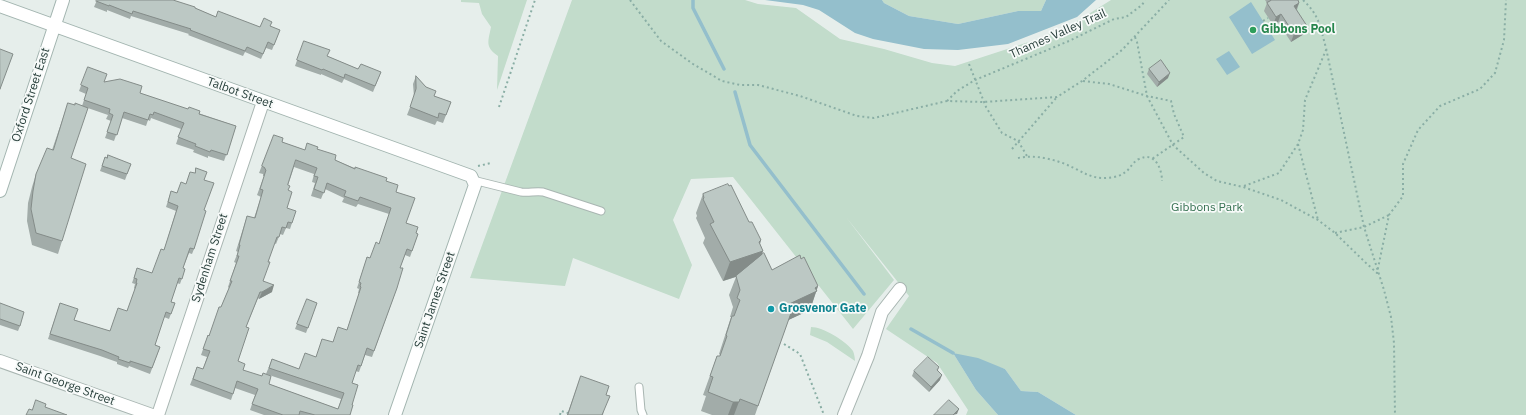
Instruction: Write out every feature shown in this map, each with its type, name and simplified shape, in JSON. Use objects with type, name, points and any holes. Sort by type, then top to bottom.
[{"type":"street","name":"Oxford Street East","points":[[0,191],[63,0]]},
{"type":"street","name":"Talbot Street","points":[[0,6],[472,176],[474,182]]},
{"type":"street","name":"Sydenham Street","points":[[158,415],[263,102]]},
{"type":"street","name":"Saint James Street","points":[[395,415],[474,182]]},
{"type":"street","points":[[844,415],[868,356],[882,312],[900,289]]},
{"type":"street","name":"Saint George Street","points":[[0,361],[152,415]]},
{"type":"lane","points":[[474,182],[527,193],[535,191],[543,192],[601,211]]},
{"type":"lane","points":[[639,387],[641,410],[643,415]]},
{"type":"path","points":[[499,107],[535,0]]},
{"type":"path","points":[[630,0],[661,41],[693,64],[722,81],[740,85],[758,85],[800,96],[857,116],[874,118],[947,101],[983,102],[1057,97]]},
{"type":"path","name":"Thames Valley Trail","points":[[947,101],[957,91],[975,80],[1070,41],[1114,19],[1126,17],[1142,5],[1145,0]]},
{"type":"path","points":[[1012,149],[1057,97],[1107,63],[1135,37],[1169,0]]},
{"type":"path","points":[[1303,0],[1312,9],[1318,20],[1326,48],[1364,227],[1391,317],[1394,343],[1395,415]]},
{"type":"path","points":[[1377,273],[1389,215],[1402,196],[1403,164],[1418,130],[1440,106],[1480,89],[1495,74],[1504,40],[1506,0]]},
{"type":"path","points":[[1263,21],[1268,18]]},
{"type":"path","points":[[1135,37],[1138,42],[1146,96],[1173,145],[1204,173],[1217,181],[1243,187],[1281,200],[1318,220],[1335,233],[1377,273]]},
{"type":"path","points":[[1243,187],[1278,173],[1298,144],[1303,130],[1305,100],[1326,48]]},
{"type":"path","points":[[969,64],[983,102],[1002,133],[1018,141],[1027,156]]},
{"type":"path","points":[[1018,158],[1027,156],[1060,162],[1089,176],[1102,178],[1124,173],[1140,158],[1152,158],[1184,137],[1174,114],[1171,101],[1146,96],[1109,84],[1082,81]]},
{"type":"path","points":[[1298,144],[1318,220]]},
{"type":"path","points":[[1152,158],[1161,168],[1162,181]]},
{"type":"path","points":[[475,167],[491,163]]},
{"type":"path","points":[[1335,233],[1364,227],[1389,215]]},
{"type":"path","points":[[784,344],[800,354],[824,415]]},
{"type":"path","points":[[560,415],[561,411],[568,413]]},
{"type":"green space","points":[[461,0],[527,0],[497,90],[498,56],[491,50],[488,44],[491,27],[482,14],[479,3],[461,2]]},
{"type":"green space","name":"Gibbons Park","points":[[572,0],[745,0],[758,4],[796,8],[840,39],[884,49],[932,63],[955,66],[1044,37],[1079,20],[1111,0],[1526,0],[1526,415],[1076,415],[1038,392],[1021,391],[1005,369],[953,353],[976,390],[998,415],[966,415],[968,410],[937,363],[886,329],[909,296],[846,217],[894,280],[853,329],[733,177],[691,179],[673,220],[692,265],[679,299],[573,258],[565,286],[470,278]]},
{"type":"green space","points":[[882,0],[1046,0],[1041,11],[1018,11],[958,24],[909,16],[884,3]]},
{"type":"green space","points":[[811,327],[822,329],[845,343],[853,351],[855,361],[827,342],[810,335]]},
{"type":"water","points":[[765,0],[882,0],[884,3],[909,16],[958,24],[1018,11],[1041,11],[1046,0],[1096,0],[1077,17],[1008,44],[958,50],[924,49],[873,39],[855,33],[819,10],[803,5]]},
{"type":"water","name":"Gibbons Pool","points":[[1251,2],[1275,40],[1252,54],[1229,17]]},
{"type":"water","points":[[1229,51],[1240,67],[1227,75],[1216,59]]},
{"type":"water","points":[[953,353],[978,358],[1005,369],[1021,391],[1038,392],[1076,415],[998,415],[976,390]]},
{"type":"building","points":[[173,0],[195,7],[216,17],[218,11],[260,27],[264,18],[272,22],[270,26],[280,30],[274,45],[268,42],[263,54],[247,47],[245,51],[190,30],[191,29],[133,11],[132,14],[96,1]]},
{"type":"building","points":[[1272,0],[1298,0],[1299,3],[1294,6],[1307,26],[1294,34],[1281,14],[1276,17],[1267,3]]},
{"type":"building","points":[[304,41],[330,50],[327,56],[358,69],[361,64],[381,72],[375,86],[345,74],[344,78],[297,60]]},
{"type":"building","points":[[0,49],[13,54],[0,89]]},
{"type":"building","points":[[1161,60],[1170,73],[1159,82],[1149,69]]},
{"type":"building","points":[[88,67],[107,74],[104,82],[120,79],[142,86],[140,93],[188,109],[189,107],[200,111],[199,114],[236,126],[227,155],[211,150],[210,152],[195,146],[196,144],[178,137],[184,123],[154,112],[153,115],[150,114],[148,120],[124,112],[117,135],[107,132],[113,115],[109,113],[110,109],[84,100],[88,88],[81,85]]},
{"type":"building","points":[[416,76],[426,87],[436,91],[434,96],[451,102],[446,115],[439,113],[438,118],[410,107],[416,89]]},
{"type":"building","points":[[68,103],[75,105],[75,103],[88,108],[71,158],[86,164],[62,241],[36,233],[31,209],[36,174],[47,148],[53,150]]},
{"type":"building","points":[[274,135],[283,138],[282,142],[305,150],[307,143],[318,147],[317,149],[336,155],[335,160],[355,169],[355,167],[387,178],[386,181],[398,185],[396,192],[415,198],[406,223],[418,227],[416,233],[418,234],[412,251],[407,249],[400,268],[403,268],[397,288],[374,351],[367,348],[361,366],[358,365],[352,383],[358,385],[350,415],[315,415],[300,411],[299,415],[283,415],[252,404],[258,389],[237,381],[233,394],[193,379],[197,367],[203,369],[210,351],[203,349],[219,307],[221,307],[232,281],[230,281],[239,256],[237,256],[239,245],[247,216],[255,218],[263,190],[260,189],[266,170],[262,166]],"holes":[[[296,160],[317,168],[314,176],[318,177],[314,189],[324,193],[327,183],[346,191],[344,196],[358,201],[360,197],[391,208],[379,244],[376,242],[370,258],[367,257],[359,282],[361,283],[361,287],[347,330],[338,327],[333,342],[322,339],[316,357],[305,353],[299,369],[272,359],[269,368],[344,393],[338,409],[269,384],[271,376],[263,373],[262,376],[243,370],[245,364],[238,361],[249,328],[246,327],[260,292],[274,285],[263,281],[277,237],[279,237],[282,227],[286,228],[288,222],[292,223],[296,211],[287,208],[292,192],[288,190],[290,186],[288,185]]]},
{"type":"building","points":[[108,155],[131,164],[127,174],[102,166],[105,157],[107,158]]},
{"type":"building","points":[[196,168],[207,172],[204,180],[214,183],[204,210],[206,211],[194,249],[190,248],[183,268],[185,269],[182,279],[179,278],[171,302],[175,303],[171,314],[166,312],[155,345],[160,347],[152,368],[118,359],[119,357],[102,350],[50,334],[60,303],[78,309],[74,320],[110,331],[118,308],[127,311],[137,283],[137,279],[134,278],[137,268],[152,273],[161,249],[164,250],[178,206],[168,202],[171,191],[177,193],[181,182],[186,184],[190,172],[195,173]]},
{"type":"building","points":[[728,184],[729,186],[731,185],[749,222],[752,222],[761,240],[759,242],[763,251],[730,262],[710,224],[714,222],[703,199],[703,194]]},
{"type":"building","name":"Grosvenor Gate","points":[[764,253],[772,270],[800,255],[801,259],[804,257],[818,286],[815,288],[817,291],[787,305],[791,313],[758,406],[740,399],[739,402],[733,402],[708,392],[713,377],[710,376],[717,356],[720,356],[732,316],[734,316],[740,300],[737,298],[740,290],[736,276]]},
{"type":"building","points":[[307,299],[317,303],[308,328],[297,324]]},
{"type":"building","points":[[0,303],[24,312],[20,326],[0,319]]},
{"type":"building","points":[[928,357],[939,367],[937,370],[942,375],[931,387],[914,371]]},
{"type":"building","points":[[581,376],[609,386],[606,395],[610,396],[602,415],[568,415]]},
{"type":"building","points":[[36,400],[46,404],[45,407],[67,415],[26,415],[29,409],[32,410]]},
{"type":"building","points":[[949,400],[959,409],[953,415],[934,415]]},
{"type":"waterway","points":[[693,0],[693,8],[724,69]]},
{"type":"waterway","points":[[735,92],[750,145],[864,294]]},
{"type":"waterway","points":[[911,329],[953,353]]},
{"type":"place","name":"Gibbons Pool","points":[[1253,30]]},
{"type":"place","name":"Grosvenor Gate","points":[[771,309]]}]
